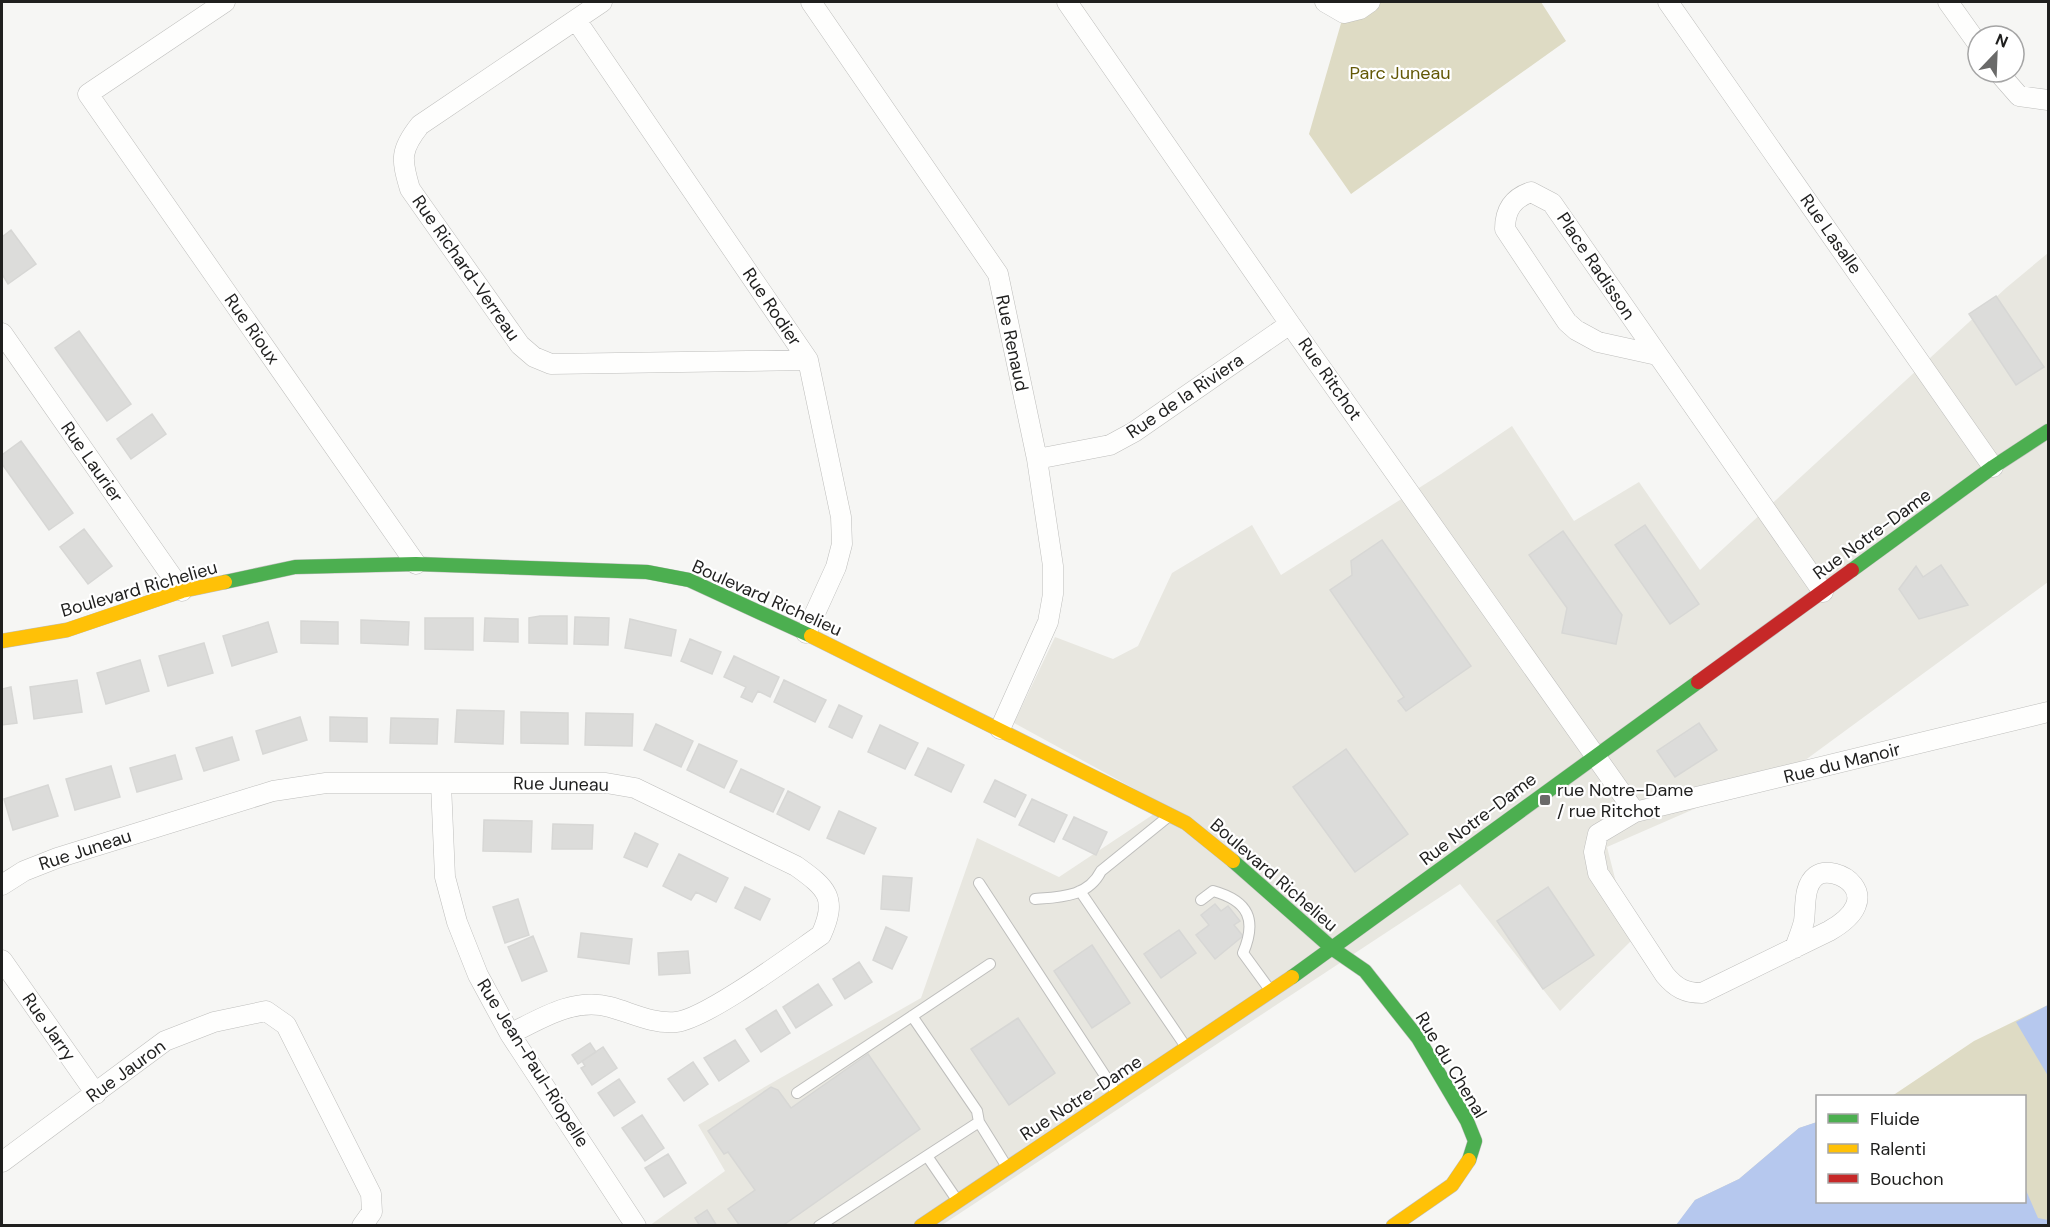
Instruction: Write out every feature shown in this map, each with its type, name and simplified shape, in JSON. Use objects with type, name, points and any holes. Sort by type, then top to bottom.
[{"type":"street","name":"Rue Rioux","points":[[225,2],[88,94],[416,564]]},
{"type":"street","name":"Rue Richard-Verreau","points":[[602,2],[420,125],[406,143],[403,164],[410,189],[520,345],[534,357],[550,364],[808,360]]},
{"type":"street","name":"Rue Renaud","points":[[811,2],[998,274],[1037,459],[1053,566],[1053,594],[1048,622],[1000,729]]},
{"type":"street","name":"Rue Ritchot","points":[[1067,2],[1290,324],[1635,812]]},
{"type":"street","points":[[1325,2],[1344,12],[1360,9],[1370,2]]},
{"type":"street","name":"Rue Lasalle","points":[[1668,2],[1994,467]]},
{"type":"street","points":[[1948,2],[1966,27]]},
{"type":"street","name":"Rue Rodier","points":[[576,20],[808,360],[841,518],[842,544],[836,567],[806,633]]},
{"type":"street","points":[[2008,84],[2019,96],[2049,100]]},
{"type":"street","name":"Place Radisson","points":[[1657,355],[1598,342],[1567,322],[1505,229],[1505,219],[1514,200],[1531,192],[1552,203],[1823,592]]},
{"type":"street","name":"Rue de la Riviera","points":[[1037,459],[1110,445],[1134,432],[1290,324]]},
{"type":"street","name":"Rue Laurier","points":[[2,333],[182,591]]},
{"type":"street","name":"Rue Notre-Dame","points":[[921,1226],[1272,993],[1596,754],[1994,467],[2049,431]]},
{"type":"street","name":"Boulevard Richelieu","points":[[2,641],[67,630],[182,591],[295,567],[416,564],[647,572],[689,580],[806,633],[1170,815],[1221,850],[1254,899],[1333,950]]},
{"type":"street","name":"Rue du Manoir","points":[[1795,948],[1702,993],[1689,993],[1675,986],[1665,975],[1598,873],[1594,852],[1598,834],[1635,812],[2049,712]]},
{"type":"street","name":"Rue Juneau","points":[[2,885],[24,871],[57,858],[273,791],[326,783],[606,783],[635,788],[796,866],[817,881],[830,896],[830,916],[821,935],[704,1012],[678,1022],[655,1022],[607,1006],[576,1006],[558,1010],[510,1034]]},
{"type":"street","name":"Rue Jean-Paul-Riopelle","points":[[441,784],[446,877],[457,922],[478,975],[510,1034],[636,1226]]},
{"type":"street","name":"Rue du Chenal","points":[[1333,950],[1365,971],[1418,1038],[1467,1121],[1474,1141],[1470,1159],[1452,1185],[1393,1226]]},
{"type":"street","name":"Rue Jarry","points":[[2,960],[96,1094]]},
{"type":"street","name":"Rue Jauron","points":[[2,1162],[165,1041],[214,1022],[266,1011],[286,1025],[371,1194],[372,1212],[362,1226]]},
{"type":"lane","points":[[1035,899],[1070,896],[1095,883],[1101,871],[1170,815]]},
{"type":"lane","points":[[979,883],[1118,1095]]},
{"type":"lane","points":[[1080,891],[1188,1049]]},
{"type":"lane","points":[[1201,900],[1213,891],[1254,899],[1250,937],[1243,953],[1272,993]]},
{"type":"lane","points":[[797,1093],[990,964]]},
{"type":"lane","points":[[912,1016],[977,1111],[978,1122],[1008,1168]]},
{"type":"lane","points":[[820,1225],[978,1122]]},
{"type":"lane","points":[[927,1156],[958,1202]]},
{"type":"shaded area","points":[[2048,253],[2048,582],[1804,761],[1607,847],[1631,941],[1560,1011],[1460,884],[942,1225],[649,1226],[725,1171],[698,1125],[921,998],[977,838],[1059,877],[1166,806],[1014,723],[1055,637],[1113,659],[1138,646],[1172,573],[1252,525],[1281,575],[1441,474],[1512,426],[1574,521],[1639,482],[1700,570],[2006,288]]},
{"type":"green space","name":"Parc Juneau","points":[[1370,2],[1541,2],[1566,41],[1351,194],[1309,134],[1344,13]]},
{"type":"green space","points":[[2048,1005],[2048,1225],[1676,1226],[1695,1200],[1739,1179],[1799,1128],[1816,1122],[1816,1203],[2026,1203],[2026,1095],[1893,1095],[1974,1041]]},
{"type":"water","points":[[2048,1005],[2048,1076],[2016,1022]]},
{"type":"water","points":[[1816,1122],[1816,1203],[2026,1203],[2026,1190],[2038,1218],[2048,1220],[2048,1225],[1676,1225],[1695,1200],[1739,1179],[1799,1128]]},
{"type":"building","points":[[11,230],[36,264],[8,284],[2,274],[2,237]]},
{"type":"building","points":[[1996,296],[2044,367],[2016,385],[1969,314]]},
{"type":"building","points":[[79,331],[131,404],[107,421],[55,348]]},
{"type":"building","points":[[152,414],[166,434],[131,459],[117,439]]},
{"type":"building","points":[[21,441],[73,513],[49,530],[2,464],[2,455]]},
{"type":"building","points":[[1645,525],[1699,604],[1670,624],[1615,545]]},
{"type":"building","points":[[84,529],[112,566],[88,584],[60,547]]},
{"type":"building","points":[[1563,531],[1622,615],[1616,644],[1562,633],[1567,608],[1529,555]]},
{"type":"building","points":[[1382,540],[1471,666],[1406,711],[1398,701],[1404,697],[1330,590],[1352,575],[1351,561]]},
{"type":"building","points":[[1941,565],[1968,605],[1919,619],[1899,589],[1916,566],[1923,577]]},
{"type":"building","points":[[567,616],[567,644],[529,643],[529,618]]},
{"type":"building","points":[[575,617],[609,618],[608,645],[574,644]]},
{"type":"building","points":[[425,618],[473,618],[473,650],[425,649]]},
{"type":"building","points":[[485,618],[518,619],[518,642],[484,641]]},
{"type":"building","points":[[630,619],[676,630],[671,656],[625,648]]},
{"type":"building","points":[[361,620],[409,622],[408,645],[361,643]]},
{"type":"building","points":[[301,621],[338,622],[338,644],[301,643]]},
{"type":"building","points":[[268,622],[277,652],[232,666],[223,636]]},
{"type":"building","points":[[690,639],[721,652],[712,674],[681,661]]},
{"type":"building","points":[[204,643],[213,673],[168,686],[159,656]]},
{"type":"building","points":[[734,656],[779,677],[770,697],[758,691],[752,702],[741,697],[746,687],[724,677]]},
{"type":"building","points":[[140,660],[149,691],[106,704],[97,673]]},
{"type":"building","points":[[77,680],[82,712],[34,719],[30,687]]},
{"type":"building","points":[[784,680],[826,700],[815,722],[774,702]]},
{"type":"building","points":[[11,687],[17,723],[2,725],[2,689]]},
{"type":"building","points":[[839,705],[862,716],[852,738],[829,727]]},
{"type":"building","points":[[457,710],[504,711],[503,744],[455,742]]},
{"type":"building","points":[[521,712],[568,713],[568,744],[521,743]]},
{"type":"building","points":[[586,713],[633,714],[632,746],[585,745]]},
{"type":"building","points":[[300,717],[307,740],[263,754],[256,731]]},
{"type":"building","points":[[330,717],[367,718],[367,742],[330,741]]},
{"type":"building","points":[[391,718],[438,719],[437,744],[390,743]]},
{"type":"building","points":[[1699,723],[1717,750],[1675,777],[1657,751]]},
{"type":"building","points":[[656,724],[693,741],[681,767],[644,750]]},
{"type":"building","points":[[880,725],[918,743],[905,769],[868,752]]},
{"type":"building","points":[[232,737],[239,760],[204,771],[196,748]]},
{"type":"building","points":[[699,744],[737,761],[724,788],[687,770]]},
{"type":"building","points":[[928,748],[964,765],[951,792],[915,775]]},
{"type":"building","points":[[1346,749],[1408,834],[1355,872],[1293,787]]},
{"type":"building","points":[[175,755],[182,779],[137,792],[130,768]]},
{"type":"building","points":[[111,766],[120,797],[75,810],[66,779]]},
{"type":"building","points":[[741,769],[784,789],[773,812],[730,792]]},
{"type":"building","points":[[995,780],[1026,795],[1015,817],[984,802]]},
{"type":"building","points":[[48,785],[58,816],[13,830],[4,799]]},
{"type":"building","points":[[788,791],[820,807],[809,830],[777,814]]},
{"type":"building","points":[[1032,799],[1067,815],[1054,842],[1019,825]]},
{"type":"building","points":[[839,811],[876,828],[864,854],[827,838]]},
{"type":"building","points":[[1074,817],[1107,832],[1096,855],[1063,839]]},
{"type":"building","points":[[484,820],[532,821],[531,852],[483,851]]},
{"type":"building","points":[[553,824],[593,825],[592,849],[552,849]]},
{"type":"building","points":[[635,833],[658,844],[647,867],[624,857]]},
{"type":"building","points":[[679,854],[728,878],[716,902],[696,892],[691,900],[663,886]]},
{"type":"building","points":[[883,876],[912,878],[909,911],[881,909]]},
{"type":"building","points":[[745,887],[770,899],[760,920],[735,908]]},
{"type":"building","points":[[1548,887],[1594,955],[1543,989],[1497,921]]},
{"type":"building","points":[[518,899],[529,935],[505,943],[493,907]]},
{"type":"building","points":[[1215,904],[1221,911],[1228,906],[1240,921],[1234,925],[1243,936],[1215,959],[1196,935],[1209,925],[1201,915]]},
{"type":"building","points":[[886,927],[907,937],[892,969],[873,960]]},
{"type":"building","points":[[1179,930],[1196,953],[1161,978],[1144,954]]},
{"type":"building","points":[[581,933],[632,939],[629,964],[578,957]]},
{"type":"building","points":[[533,936],[547,971],[522,981],[508,947]]},
{"type":"building","points":[[1092,945],[1130,1003],[1092,1028],[1054,971]]},
{"type":"building","points":[[688,951],[690,973],[659,975],[658,953]]},
{"type":"building","points":[[859,962],[872,982],[845,999],[833,979]]},
{"type":"building","points":[[818,984],[832,1005],[796,1028],[783,1007]]},
{"type":"building","points":[[776,1010],[790,1033],[761,1052],[746,1029]]},
{"type":"building","points":[[1018,1018],[1055,1073],[1009,1105],[971,1049]]},
{"type":"building","points":[[735,1040],[749,1061],[719,1081],[704,1058]]},
{"type":"building","points":[[590,1043],[596,1052],[578,1064],[572,1055]]},
{"type":"building","points":[[603,1047],[617,1068],[592,1085],[581,1068],[585,1066],[582,1061]]},
{"type":"building","points":[[868,1054],[920,1129],[782,1226],[740,1226],[728,1209],[755,1190],[728,1152],[724,1154],[708,1131],[771,1087],[778,1090],[791,1108]]},
{"type":"building","points":[[693,1062],[708,1084],[684,1101],[668,1079]]},
{"type":"building","points":[[619,1079],[635,1102],[614,1116],[598,1093]]},
{"type":"building","points":[[642,1115],[664,1148],[645,1161],[622,1128]]},
{"type":"building","points":[[668,1154],[686,1183],[664,1197],[645,1168]]},
{"type":"building","points":[[707,1210],[717,1226],[700,1226],[695,1218]]},
{"type":"traffic: fast","points":[[1852,570],[1993,467],[2048,431]]},
{"type":"traffic: fast","points":[[225,582],[295,567],[416,564],[647,572],[689,580],[811,636]]},
{"type":"traffic: fast","points":[[1292,977],[1698,682]]},
{"type":"traffic: fast","points":[[1233,861],[1333,949],[1365,971],[1418,1038],[1467,1121],[1475,1141],[1469,1160]]},
{"type":"traffic: slow","points":[[2,641],[67,630],[182,591],[225,582]]},
{"type":"traffic: slow","points":[[811,636],[1186,823],[1233,861]]},
{"type":"traffic: slow","points":[[921,1226],[1292,977]]},
{"type":"traffic: slow","points":[[1393,1226],[1452,1185],[1469,1160]]},
{"type":"traffic: jam","points":[[1698,682],[1852,570]]},
{"type":"place","name":"rue Notre-Dame / rue Ritchot","points":[[1545,800]]}]
